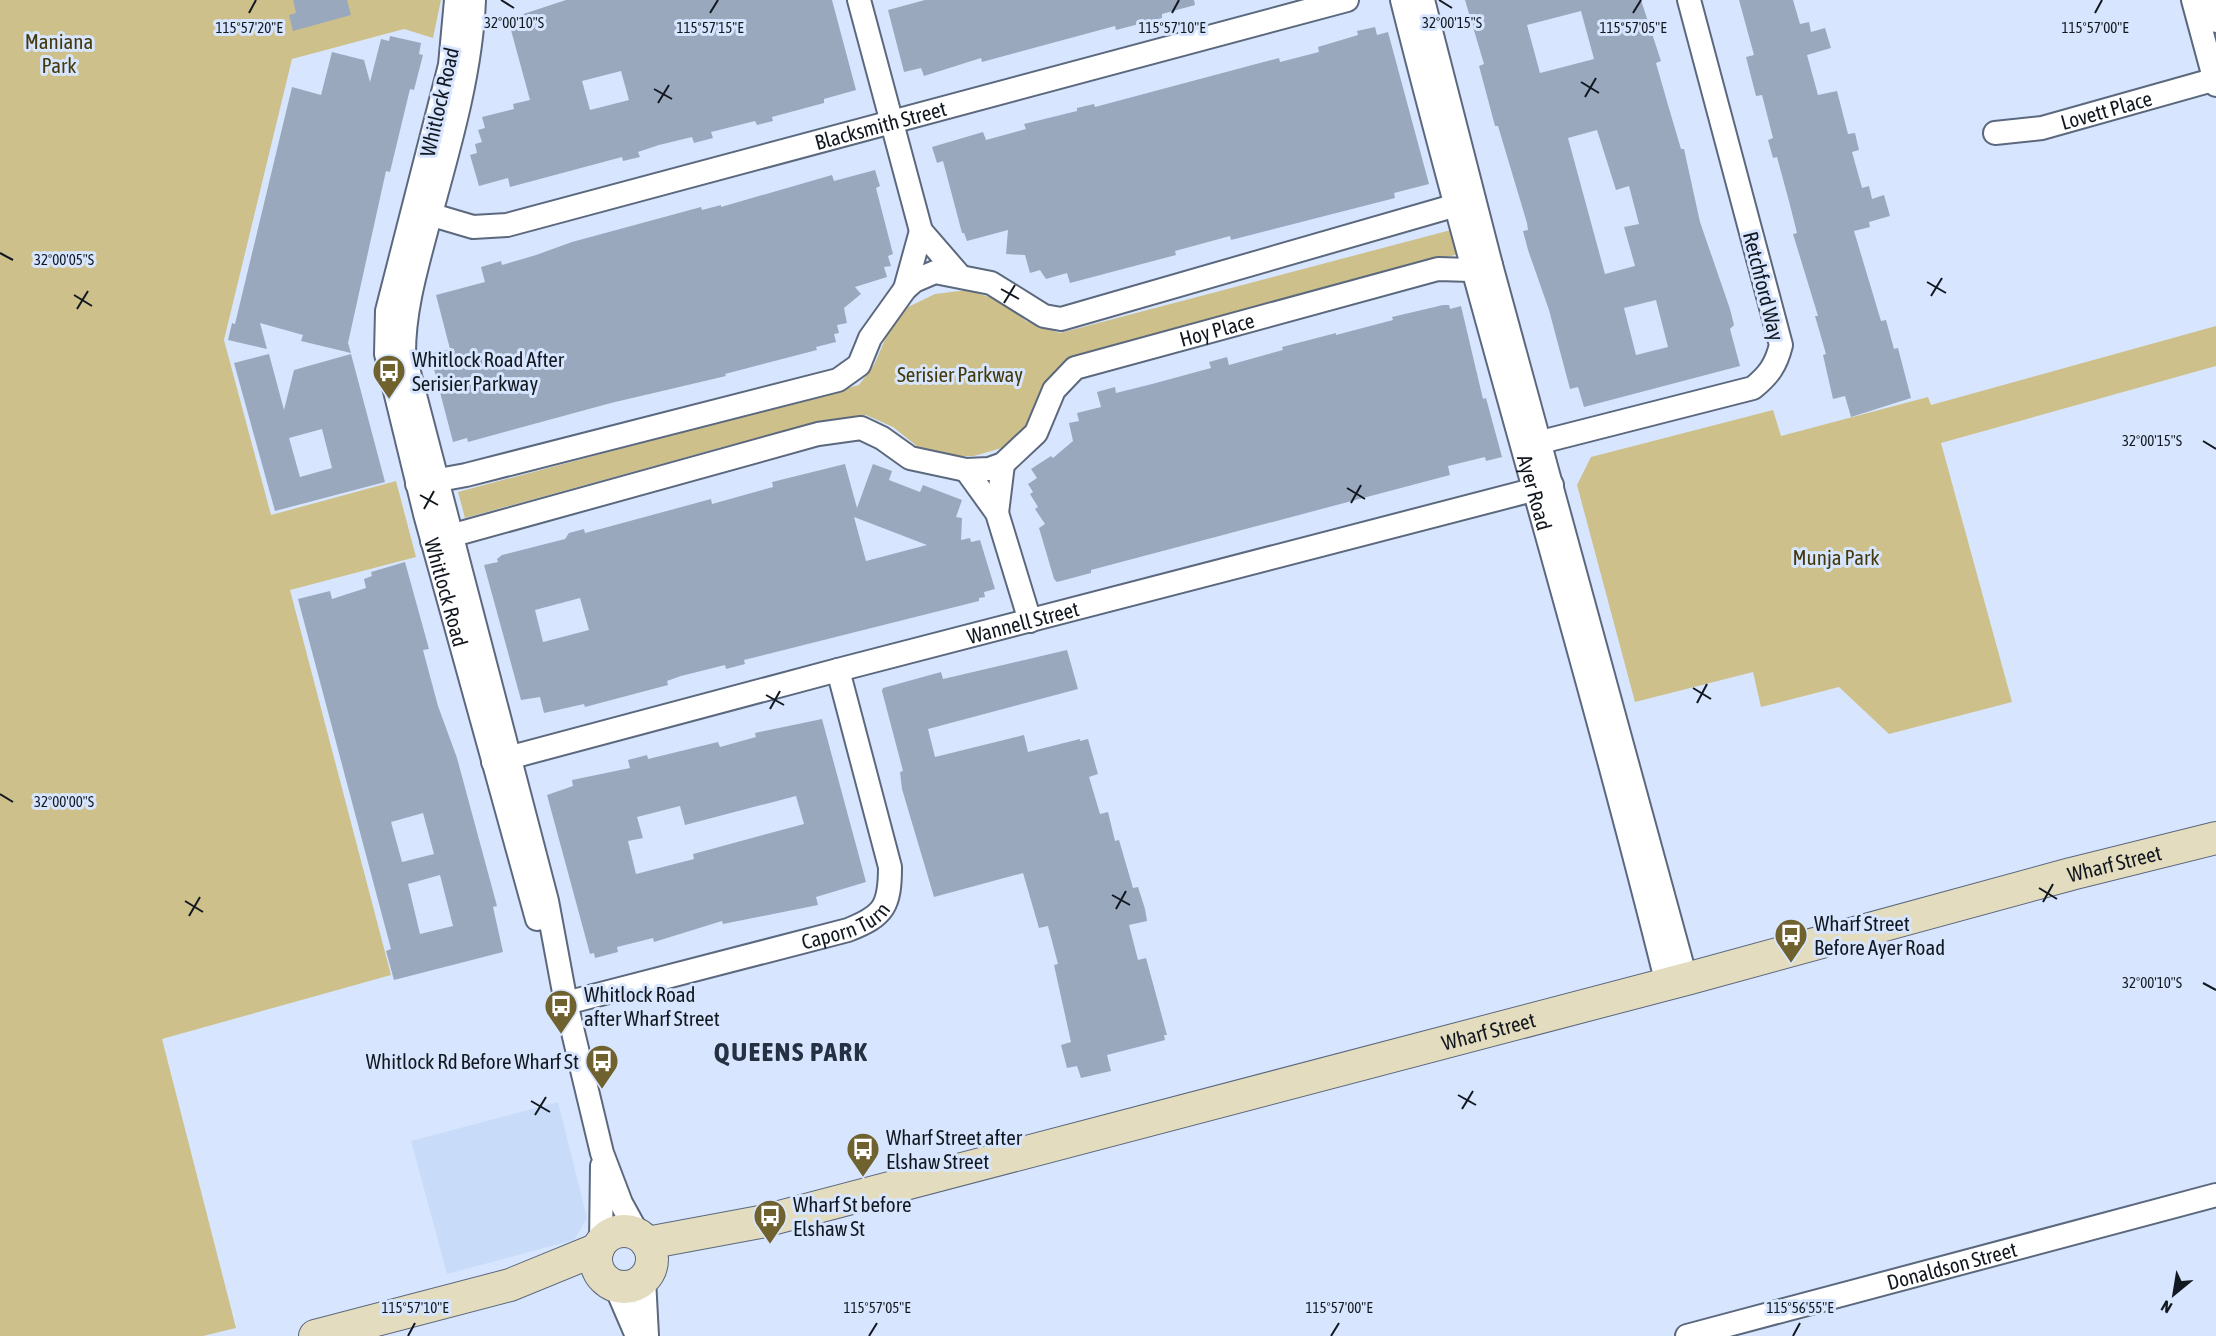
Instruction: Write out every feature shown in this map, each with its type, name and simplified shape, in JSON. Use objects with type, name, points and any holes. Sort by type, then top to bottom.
[{"type":"street","name":"Whitlock Road","points":[[456,0],[450,65],[422,213],[404,328],[404,353],[427,482],[501,760],[547,901],[566,1003],[602,1153],[624,1260]]},
{"type":"street","name":"Whitlock Road","points":[[422,213],[467,67],[474,0]]},
{"type":"street","points":[[859,0],[921,231],[960,276]]},
{"type":"street","name":"Blacksmith Street","points":[[422,213],[473,227],[507,225],[1347,0]]},
{"type":"street","name":"Ayer Road","points":[[1402,0],[1464,203],[1677,981]]},
{"type":"street","name":"Ayer Road","points":[[1423,0],[1464,203]]},
{"type":"street","name":"Retchford Way","points":[[1541,442],[1753,388],[1773,369],[1778,358],[1781,345],[1689,0]]},
{"type":"street","points":[[2193,0],[2215,81]]},
{"type":"street","points":[[2210,0],[2216,21]]},
{"type":"street","name":"Lovett Place","points":[[1995,133],[2042,128],[2215,81]]},
{"type":"street","points":[[427,482],[466,475],[838,380],[859,365],[870,338],[905,289],[914,280],[935,272],[991,283],[1044,316],[1060,319],[1464,203]]},
{"type":"street","points":[[905,289],[921,231]]},
{"type":"street","name":"Ayer Road","points":[[1481,267],[1541,442],[1543,487]]},
{"type":"street","name":"Hoy Place","points":[[996,466],[1036,433],[1054,390],[1075,368],[1438,269],[1481,267]]},
{"type":"street","points":[[442,539],[818,434],[861,428],[882,438],[910,458],[966,470],[996,466],[997,513],[1030,621]]},
{"type":"street","points":[[966,470],[997,513]]},
{"type":"street","name":"Wannell Street","points":[[501,760],[1543,487]]},
{"type":"street","name":"Caporn Turn","points":[[566,1003],[848,930],[867,923],[884,908],[890,888],[890,867],[838,670]]},
{"type":"street","name":"Wharf Street","points":[[315,1336],[510,1285],[624,1260],[672,1262],[760,1222],[1677,981],[2071,874],[2216,838]]},
{"type":"street","name":"Whitlock Road","points":[[602,1153],[621,1203],[624,1260]]},
{"type":"street","name":"Donaldson Street","points":[[1687,1336],[2216,1195]]},
{"type":"street","points":[[624,1260],[637,1336]]},
{"type":"street","points":[[624,1260],[647,1336]]},
{"type":"shaded area","points":[[558,1102],[587,1218],[574,1240],[447,1274],[411,1141]]},
{"type":"green space","name":"Maniana Park","points":[[0,0],[441,0],[433,38],[404,29],[292,59],[224,340],[271,515],[396,481],[416,557],[290,590],[391,975],[162,1039],[236,1328],[203,1336],[0,1336]]},
{"type":"green space","name":"Serisier Parkway","points":[[1451,230],[1458,254],[1065,361],[1044,383],[1037,413],[1025,429],[1005,447],[974,456],[943,456],[918,447],[893,427],[866,415],[730,445],[465,518],[458,492],[859,385],[874,365],[890,328],[908,307],[935,294],[967,290],[1002,301],[1026,321],[1060,333]]},
{"type":"green space","name":"Munja Park","points":[[2216,326],[2216,366],[1941,443],[2012,702],[1889,734],[1839,687],[1761,707],[1753,672],[1635,702],[1577,485],[1591,457],[1773,410],[1781,436],[1928,397],[1931,405]]},
{"type":"building","points":[[293,0],[347,0],[351,15],[293,31],[289,15],[296,13]]},
{"type":"building","points":[[566,0],[832,0],[856,90],[824,99],[824,103],[772,117],[773,121],[757,125],[755,121],[711,132],[713,138],[694,143],[692,137],[659,145],[638,152],[640,157],[623,161],[622,157],[510,187],[508,178],[479,186],[470,155],[477,153],[475,144],[482,142],[478,130],[485,128],[482,117],[514,109],[513,104],[530,100],[508,19]],"holes":[[[621,71],[629,100],[590,110],[582,81]]]},
{"type":"building","points":[[925,0],[1194,0],[1195,5],[1162,14],[1162,18],[1116,30],[1115,26],[982,62],[981,58],[924,76],[921,68],[904,72],[888,10]]},
{"type":"building","points":[[1465,0],[1641,0],[1661,61],[1656,63],[1681,149],[1684,149],[1700,222],[1730,309],[1734,325],[1730,329],[1740,366],[1584,407],[1578,387],[1570,389],[1549,310],[1528,250],[1523,231],[1528,230],[1527,223],[1498,126],[1495,126],[1479,66],[1484,64]],"holes":[[[1581,11],[1594,59],[1540,73],[1527,25]],[[1597,130],[1616,190],[1629,186],[1639,224],[1624,227],[1635,266],[1605,274],[1568,138]],[[1656,300],[1668,347],[1636,355],[1624,308]]]},
{"type":"building","points":[[1739,0],[1793,0],[1800,24],[1809,22],[1811,32],[1825,28],[1831,48],[1807,55],[1818,95],[1837,91],[1848,134],[1855,133],[1859,150],[1852,152],[1862,188],[1869,186],[1872,199],[1884,195],[1890,216],[1869,222],[1870,227],[1854,231],[1881,321],[1886,320],[1894,349],[1898,348],[1911,398],[1851,417],[1845,396],[1833,399],[1823,355],[1826,354],[1815,316],[1818,316],[1793,234],[1797,233],[1777,157],[1773,158],[1768,140],[1773,138],[1762,95],[1756,96],[1746,57],[1754,55]]},
{"type":"building","points":[[1375,27],[1377,35],[1388,32],[1429,184],[1394,193],[1395,198],[1231,240],[1230,236],[1175,251],[1176,255],[1070,283],[1067,273],[1046,279],[1040,270],[1030,273],[1025,255],[1006,254],[1008,230],[967,241],[962,233],[943,161],[937,163],[932,147],[983,132],[986,140],[1026,129],[1024,124],[1077,111],[1077,108],[1094,104],[1095,107],[1279,58],[1280,62],[1319,52],[1318,47],[1358,35],[1357,31]]},
{"type":"building","points":[[390,36],[421,43],[419,54],[423,55],[414,90],[410,89],[390,172],[386,171],[348,343],[351,353],[301,341],[303,335],[260,323],[267,349],[228,340],[232,323],[235,324],[292,87],[321,95],[332,52],[364,60],[370,82],[381,39],[389,41]]},
{"type":"building","points":[[875,170],[880,186],[876,188],[893,254],[888,256],[891,266],[884,267],[887,277],[855,287],[861,294],[844,308],[847,323],[837,325],[839,333],[834,334],[836,342],[816,347],[817,350],[725,374],[726,376],[611,403],[468,442],[467,438],[453,442],[430,354],[450,349],[436,295],[485,282],[481,267],[501,261],[502,265],[572,242],[701,207],[702,210],[721,205],[721,207],[832,175],[834,181]]},
{"type":"building","points":[[1449,305],[1450,309],[1461,306],[1483,399],[1486,398],[1502,457],[1486,461],[1485,457],[1448,466],[1450,475],[1091,570],[1091,573],[1057,582],[1054,579],[1039,528],[1045,524],[1035,509],[1038,507],[1030,494],[1033,492],[1028,484],[1037,478],[1031,469],[1051,456],[1053,458],[1073,441],[1069,423],[1079,421],[1077,413],[1101,407],[1097,392],[1115,387],[1116,393],[1152,384],[1211,368],[1209,362],[1227,357],[1229,365],[1283,350],[1282,347],[1336,333],[1336,335],[1393,320],[1392,317]]},
{"type":"building","points":[[269,354],[284,410],[294,370],[351,354],[385,482],[275,511],[234,363]],"holes":[[[322,429],[332,468],[300,477],[289,438]]]},
{"type":"building","points":[[845,464],[857,508],[873,464],[892,471],[889,480],[920,492],[923,485],[962,500],[956,517],[962,518],[961,540],[970,538],[971,542],[980,540],[995,589],[984,592],[985,597],[979,598],[979,601],[744,660],[745,664],[726,669],[725,665],[681,676],[667,681],[668,685],[585,707],[584,704],[544,713],[540,697],[521,700],[484,565],[498,562],[497,559],[502,555],[565,539],[569,533],[584,529],[585,533],[711,499],[712,504],[773,487],[772,482]],"holes":[[[854,517],[927,545],[866,561]],[[580,598],[589,630],[543,642],[535,610]]]},
{"type":"building","points":[[405,562],[429,649],[423,650],[438,706],[457,758],[497,906],[493,907],[503,952],[394,980],[386,951],[391,949],[298,599],[330,591],[332,599],[366,588],[364,579],[372,576],[371,572]],"holes":[[[423,813],[434,854],[402,862],[391,822]],[[440,875],[453,926],[420,934],[408,884]]]},
{"type":"building","points":[[1067,650],[1078,689],[928,729],[935,757],[1024,735],[1028,752],[1088,739],[1098,774],[1089,777],[1100,814],[1108,812],[1115,841],[1119,840],[1133,888],[1138,887],[1145,909],[1147,921],[1129,925],[1138,960],[1146,958],[1167,1035],[1164,1035],[1165,1040],[1107,1055],[1111,1071],[1081,1078],[1077,1066],[1067,1068],[1061,1045],[1071,1042],[1054,965],[1058,964],[1048,926],[1039,928],[1023,873],[934,897],[902,789],[900,772],[903,771],[882,691],[883,688],[941,672],[943,679]]},
{"type":"building","points":[[822,719],[866,882],[816,897],[818,905],[723,924],[722,921],[654,942],[653,938],[617,947],[618,952],[595,958],[594,953],[590,954],[547,795],[573,786],[572,780],[630,768],[628,760],[647,755],[648,759],[718,742],[720,747],[756,737],[755,733]],"holes":[[[796,796],[804,824],[693,854],[694,859],[636,874],[628,841],[643,838],[637,817],[680,806],[685,825]]]},
{"type":"place","name":"Whitlock Road After Serisier Parkway","points":[[389,400]]},
{"type":"place","name":"Wharf Street Before Ayer Road","points":[[1791,964]]},
{"type":"place","name":"Whitlock Road after Wharf Street","points":[[561,1035]]},
{"type":"place","name":"Whitlock Rd Before Wharf St","points":[[602,1090]]},
{"type":"place","name":"Wharf Street after Elshaw Street","points":[[863,1178]]},
{"type":"place","name":"Wharf St before Elshaw St","points":[[770,1245]]},
{"type":"district","name":"QUEENS PARK","points":[[791,1051]]}]
